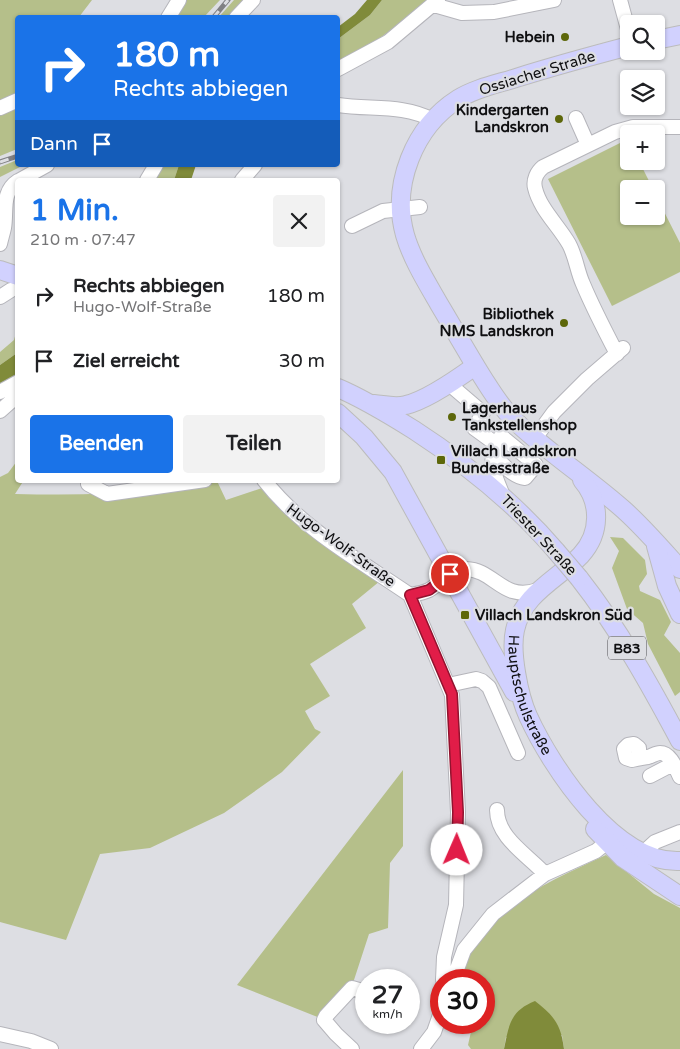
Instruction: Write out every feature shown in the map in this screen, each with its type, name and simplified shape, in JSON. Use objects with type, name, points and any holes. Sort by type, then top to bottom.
[{"type":"main road","points":[[665,38],[680,34]]},
{"type":"main road","name":"Ossiacher Straße","points":[[433,120],[446,108],[475,90],[620,48]]},
{"type":"main road","points":[[433,120],[410,156],[404,177],[401,210],[405,234],[412,254],[430,288],[502,406],[529,434],[625,511],[655,540],[680,570]]},
{"type":"main road","points":[[370,404],[407,405],[427,397],[476,366]]},
{"type":"main road","name":"Triester Straße","points":[[340,389],[409,427],[451,455],[503,496],[536,528],[579,578],[615,628],[660,703],[680,741]]},
{"type":"main road","points":[[427,397],[418,408],[418,419],[443,441],[451,455]]},
{"type":"main road","points":[[340,416],[364,437],[393,472],[527,715]]},
{"type":"main road","points":[[572,468],[592,495],[598,520],[609,512],[625,511]]},
{"type":"main road","name":"Hauptschulstraße","points":[[598,520],[592,539],[580,556],[538,590],[519,616],[513,644],[516,674],[527,715],[568,786],[598,819],[617,836],[643,853],[658,858],[680,861]]},
{"type":"main road","points":[[655,540],[667,586],[680,614]]},
{"type":"main road","points":[[568,786],[577,804],[606,843],[637,869],[680,896]]},
{"type":"street","points":[[170,15],[179,0]]},
{"type":"street","points":[[239,15],[253,0]]},
{"type":"street","points":[[340,68],[388,42],[436,2],[462,12],[494,12],[554,0]]},
{"type":"street","points":[[620,0],[624,15]]},
{"type":"street","points":[[0,108],[15,101]]},
{"type":"street","points":[[340,104],[358,108],[407,109],[433,120]]},
{"type":"street","points":[[576,118],[588,145]]},
{"type":"street","points":[[499,440],[529,434],[587,379],[620,351],[598,318],[582,282],[568,242],[548,215],[534,187],[538,172],[543,167],[614,132],[633,127],[680,127]]},
{"type":"street","points":[[23,178],[43,167]]},
{"type":"street","points":[[244,178],[253,167]]},
{"type":"street","points":[[0,241],[4,227],[3,200],[15,184]]},
{"type":"street","points":[[352,226],[384,211],[420,207]]},
{"type":"street","points":[[448,383],[483,413],[474,428],[499,440],[536,465],[525,478],[520,478],[502,463],[497,456],[499,440]]},
{"type":"street","points":[[0,392],[15,384]]},
{"type":"street","points":[[0,411],[15,398]]},
{"type":"street","points":[[499,440],[492,456],[494,473],[503,496]]},
{"type":"street","points":[[88,484],[107,494],[184,483]]},
{"type":"street","name":"Hugo-Wolf-Straße","points":[[266,483],[294,514],[361,563],[410,595],[429,590],[450,574]]},
{"type":"street","points":[[450,574],[468,569],[480,573],[509,591],[528,594],[538,590]]},
{"type":"street","points":[[410,595],[452,694],[458,822],[456,905],[444,957],[443,969]]},
{"type":"street","points":[[448,685],[476,680],[482,681],[489,687],[518,753]]},
{"type":"street","points":[[642,757],[658,753],[665,754],[671,759],[680,777]]},
{"type":"street","points":[[650,776],[673,764]]},
{"type":"street","points":[[496,810],[497,819],[502,830],[545,874]]},
{"type":"street","points":[[643,853],[655,842],[680,832]]},
{"type":"street","points":[[457,969],[464,950],[493,914],[545,874],[596,851],[606,843]]},
{"type":"street","points":[[352,1049],[324,1020],[352,988],[355,989]]},
{"type":"street","points":[[0,1034],[31,1041],[51,1049]]},
{"type":"street","points":[[428,1046],[433,1034]]},
{"type":"shaded area","points":[[0,0],[92,0],[81,15],[15,15],[15,150],[0,156]]},
{"type":"shaded area","points":[[183,0],[220,0],[206,15],[172,15]]},
{"type":"shaded area","points":[[234,0],[246,0],[232,15],[221,15]]},
{"type":"shaded area","points":[[367,0],[382,0],[370,15],[340,38],[340,25],[355,14]]},
{"type":"shaded area","points":[[382,0],[430,0],[408,18],[340,63],[340,38],[370,15]]},
{"type":"shaded area","points":[[620,143],[620,170],[644,170],[648,180],[620,180],[620,225],[665,225],[665,214],[680,243],[680,272],[612,306],[548,179]]},
{"type":"shaded area","points":[[15,161],[15,167],[20,167],[0,177],[0,167]]},
{"type":"shaded area","points":[[162,167],[178,167],[175,178],[154,178]]},
{"type":"shaded area","points":[[178,167],[195,167],[192,178],[175,178]]},
{"type":"shaded area","points":[[15,336],[15,354],[0,365],[0,352],[14,340]]},
{"type":"shaded area","points":[[15,354],[15,376],[0,386],[0,365]]},
{"type":"shaded area","points":[[15,464],[15,483],[22,483],[15,494],[121,493],[218,483],[226,500],[262,488],[380,581],[352,604],[366,628],[310,664],[330,696],[305,711],[315,729],[321,732],[282,772],[224,813],[150,848],[100,854],[66,940],[0,922],[0,477],[8,473]]},
{"type":"shaded area","points":[[610,537],[623,538],[645,560],[647,574],[639,586],[640,591],[660,600],[671,622],[664,635],[680,653],[680,692],[675,696],[648,644],[643,623],[627,609],[612,568],[619,551]]},
{"type":"shaded area","points":[[403,770],[403,846],[390,863],[388,928],[369,934],[358,969],[355,969],[353,983],[320,1018],[237,985]]},
{"type":"shaded area","points":[[606,855],[654,894],[680,908],[680,1049],[564,1049],[562,1035],[506,1037],[504,1049],[471,1049],[468,1045],[470,1034],[495,1034],[495,969],[463,969],[472,948],[484,931],[499,916],[532,892]]},
{"type":"shaded area","points":[[535,1001],[556,1021],[561,1033],[564,1049],[504,1049],[512,1020],[520,1009]]},
{"type":"railway","points":[[216,15],[228,0]]},
{"type":"railway","points":[[0,162],[15,157]]},
{"type":"place","name":"Hebein","points":[[565,37]]},
{"type":"place","name":"Kindergarten Landskron","points":[[559,119]]},
{"type":"place","name":"Bibliothek NMS Landskron","points":[[564,323]]},
{"type":"place","name":"Lagerhaus Tankstellenshop","points":[[452,417]]},
{"type":"place","name":"Villach Landskron Bundesstraße","points":[[441,460]]},
{"type":"place","name":"Villach Landskron Süd","points":[[465,615]]},
{"type":"route","points":[[450,574],[429,590],[410,595],[452,694],[458,812],[457,850]]}]
